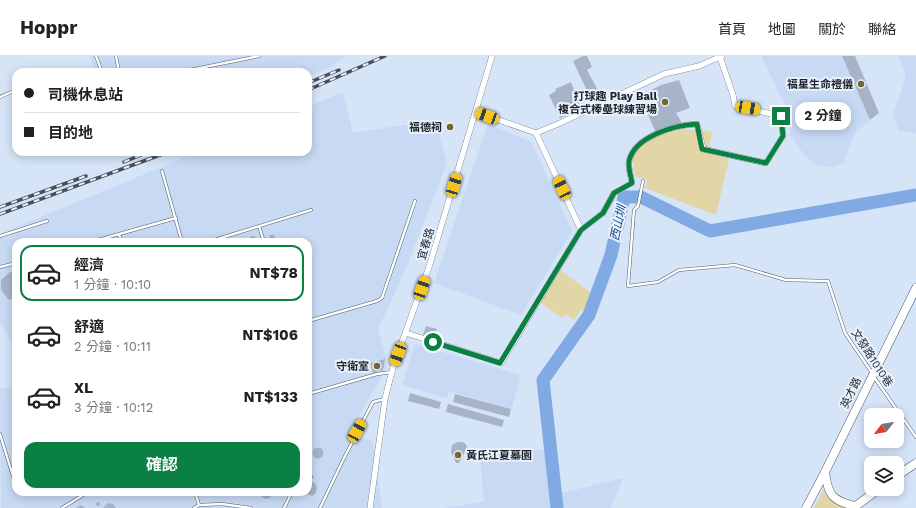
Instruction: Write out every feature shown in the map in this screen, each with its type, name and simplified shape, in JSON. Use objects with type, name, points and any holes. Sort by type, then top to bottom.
[{"type":"street","name":"宜春路","points":[[370,508],[385,399],[392,372],[429,267],[492,56]]},
{"type":"street","points":[[406,333],[500,363],[581,230],[603,213],[614,193],[632,183],[629,162],[636,149],[650,137],[685,125],[697,124],[702,149],[766,163],[783,136],[781,116],[760,110],[735,106],[721,56],[699,66],[664,74],[558,124],[536,132],[476,112]]},
{"type":"street","points":[[536,132],[581,230]]},
{"type":"street","name":"英才路","points":[[806,508],[826,472],[916,288]]},
{"type":"street","points":[[904,471],[916,463]]},
{"type":"street","points":[[826,472],[830,494],[836,500],[854,507],[869,496]]},
{"type":"lane","points":[[96,56],[100,68]]},
{"type":"lane","points":[[116,56],[118,68]]},
{"type":"lane","points":[[200,68],[259,56]]},
{"type":"lane","points":[[0,97],[12,92]]},
{"type":"lane","points":[[162,171],[181,238]]},
{"type":"lane","name":"文發路1010巷","points":[[643,181],[638,206],[634,210],[628,286],[658,282],[680,270],[736,266],[786,280],[828,281],[845,333],[916,437]]},
{"type":"lane","points":[[312,320],[382,298],[416,201]]},
{"type":"lane","points":[[221,238],[312,210]]},
{"type":"lane","points":[[104,238],[176,218]]},
{"type":"lane","points":[[0,236],[47,221]]},
{"type":"lane","points":[[259,226],[263,238]]},
{"type":"lane","points":[[118,234],[120,238]]},
{"type":"lane","points":[[0,267],[12,264]]},
{"type":"lane","points":[[312,393],[377,374],[392,372]]},
{"type":"lane","points":[[320,508],[373,402],[385,399]]},
{"type":"lane","points":[[0,434],[12,473]]},
{"type":"lane","points":[[62,508],[82,496]]},
{"type":"lane","points":[[196,496],[199,506]]},
{"type":"lane","points":[[284,508],[290,496]]},
{"type":"lane","points":[[194,508],[199,506],[222,504],[251,508]]},
{"type":"shaded area","points":[[90,56],[347,56],[326,69],[312,75],[312,68],[94,68]]},
{"type":"shaded area","points":[[761,56],[842,56],[870,120],[854,134],[844,163],[832,167],[822,166],[815,164],[805,156],[790,135],[791,117]]},
{"type":"shaded area","points":[[899,56],[916,56],[916,133],[899,131],[893,115],[906,77]]},
{"type":"shaded area","points":[[343,92],[353,133],[435,120],[447,163],[404,273],[378,329],[386,358],[386,369],[348,434],[373,441],[382,508],[1,508],[0,388],[12,387],[12,496],[312,496],[312,238],[12,238],[12,343],[0,322],[0,234],[188,156],[312,156],[312,105]]},
{"type":"shaded area","points":[[488,124],[531,142],[572,231],[521,315],[434,283]]},
{"type":"shaded area","points":[[681,129],[712,131],[708,153],[729,159],[716,215],[645,188],[647,179],[635,177],[632,159],[636,152],[653,138]]},
{"type":"shaded area","points":[[560,270],[594,295],[583,311],[581,310],[574,320],[565,314],[562,318],[540,302]]},
{"type":"shaded area","points":[[415,344],[521,375],[512,409],[449,391],[447,398],[402,385]]},
{"type":"shaded area","points":[[548,449],[552,492],[566,492],[623,478],[611,508],[444,508],[484,502],[480,457]]},
{"type":"shaded area","points":[[825,487],[830,499],[845,508],[814,508]]},
{"type":"building","points":[[583,56],[587,56],[592,67],[587,70],[600,94],[591,99],[573,61]]},
{"type":"building","name":"福星生命禮儀","points":[[842,56],[855,56],[879,113],[870,120]]},
{"type":"building","name":"打球趣 Play Ball 複合式棒壘球練習場","points":[[679,80],[690,108],[676,113],[682,123],[656,133],[640,96],[661,85]]},
{"type":"building","points":[[571,82],[581,108],[560,118],[549,95],[556,91],[555,89]]},
{"type":"building","points":[[270,235],[274,235],[274,238],[270,238]]},
{"type":"building","points":[[12,272],[12,300],[8,299],[1,290],[1,280]]},
{"type":"building","points":[[426,326],[437,329],[434,338],[423,335]]},
{"type":"building","name":"守衛室","points":[[385,359],[383,370],[373,373],[370,363]]},
{"type":"building","points":[[410,393],[441,402],[439,409],[408,401]]},
{"type":"building","points":[[455,394],[511,409],[509,417],[453,402]]},
{"type":"building","points":[[448,404],[504,420],[502,427],[446,412]]},
{"type":"building","name":"黃氏江夏墓園","points":[[457,442],[466,444],[467,448],[459,463],[456,463],[451,452],[452,445]]},
{"type":"building","points":[[316,448],[320,448],[322,449],[322,457],[316,458],[313,455],[313,451]]},
{"type":"building","points":[[312,482],[317,487],[316,493],[312,496]]},
{"type":"building","points":[[271,496],[270,498],[265,499],[262,497]]},
{"type":"building","points":[[96,502],[100,502],[100,506],[96,506]]},
{"type":"building","points":[[108,503],[113,504],[116,508],[103,508]]},
{"type":"building","points":[[81,505],[85,508],[76,508],[79,506]]},
{"type":"waterway","name":"西山圳","points":[[557,508],[543,380],[589,315],[611,255],[624,197],[641,197],[710,231],[916,195]]},
{"type":"railway","points":[[312,88],[385,56]]},
{"type":"railway","points":[[312,81],[339,70]]},
{"type":"railway","points":[[124,162],[138,156]]},
{"type":"railway","points":[[0,214],[157,156]]},
{"type":"railway","points":[[0,207],[86,176]]},
{"type":"place","name":"福星生命禮儀","points":[[861,84]]},
{"type":"place","name":"打球趣 Play Ball 複合式棒壘球練習場","points":[[665,102]]},
{"type":"place","name":"福德祠","points":[[450,127]]},
{"type":"place","name":"守衛室","points":[[377,366]]},
{"type":"place","name":"黃氏江夏墓園","points":[[458,455]]},
{"type":"route","points":[[433,342],[500,363],[581,230],[603,213],[614,193],[632,183],[629,162],[632,153],[639,145],[650,137],[663,132],[685,125],[697,124],[702,149],[766,163],[783,136],[781,116]]}]
